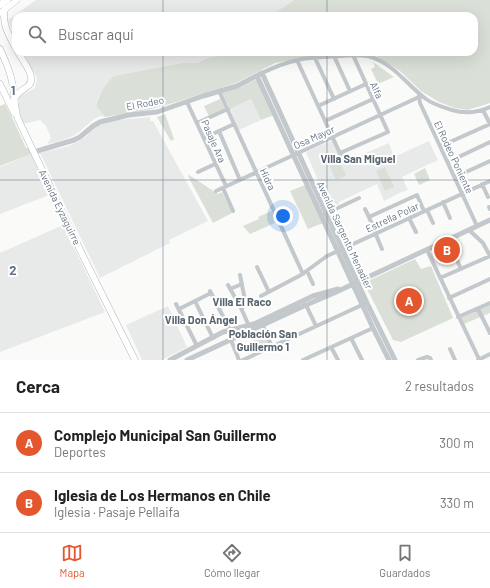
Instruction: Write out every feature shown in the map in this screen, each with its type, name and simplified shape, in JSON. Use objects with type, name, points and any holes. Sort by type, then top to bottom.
[{"type":"highway","points":[[2,9],[7,0]]},
{"type":"main road","points":[[12,41],[3,23],[2,9],[17,0]]},
{"type":"main road","name":"Avenida Eyzaguirre","points":[[0,49],[8,65],[12,81],[17,117],[84,258],[135,360]]},
{"type":"main road","points":[[14,98],[31,82],[31,76],[20,56]]},
{"type":"main road","points":[[0,83],[7,84],[12,81],[26,87]]},
{"type":"main road","points":[[0,83],[17,117]]},
{"type":"street","points":[[259,74],[297,60],[334,56],[350,91]]},
{"type":"street","name":"Alfa","points":[[340,153],[388,132],[353,56]]},
{"type":"street","points":[[368,56],[384,63],[394,70],[419,95],[433,103],[454,110],[472,113],[490,107]]},
{"type":"street","points":[[315,58],[334,99]]},
{"type":"street","points":[[297,60],[343,160]]},
{"type":"street","name":"El Rodeo","points":[[34,152],[74,140],[93,126],[104,121],[129,115],[157,112],[237,86],[259,74]]},
{"type":"street","name":"Avenida Sargento Menadier","points":[[259,74],[355,283],[395,360]]},
{"type":"street","points":[[318,106],[366,84]]},
{"type":"street","name":"Hidra","points":[[219,91],[256,172],[305,272],[313,284]]},
{"type":"street","name":"Osa Mayor","points":[[216,191],[333,138],[419,95]]},
{"type":"street","name":"El Rodeo Poniente","points":[[419,95],[478,226]]},
{"type":"street","points":[[325,121],[373,99]]},
{"type":"street","name":"Pasaje Ara","points":[[187,102],[204,138],[233,210]]},
{"type":"street","points":[[197,123],[228,109]]},
{"type":"street","points":[[441,146],[490,124],[483,110]]},
{"type":"street","points":[[204,138],[234,124]]},
{"type":"street","points":[[219,131],[240,180]]},
{"type":"street","points":[[448,162],[490,142]]},
{"type":"street","points":[[455,177],[490,161]]},
{"type":"street","points":[[198,172],[215,164]]},
{"type":"street","name":"Estrella Polar","points":[[261,296],[305,272],[324,258],[490,181]]},
{"type":"street","points":[[482,184],[488,197]]},
{"type":"street","points":[[369,217],[417,195],[433,223]]},
{"type":"street","points":[[324,215],[360,198]]},
{"type":"street","points":[[443,202],[450,218]]},
{"type":"street","points":[[365,209],[382,249]]},
{"type":"street","points":[[409,218],[416,232]]},
{"type":"street","points":[[187,360],[196,358],[232,339],[490,220]]},
{"type":"street","points":[[440,278],[490,256],[488,249],[469,230]]},
{"type":"street","points":[[448,240],[461,269]]},
{"type":"street","points":[[427,250],[478,360],[490,354]]},
{"type":"street","points":[[257,267],[269,292]]},
{"type":"street","points":[[240,275],[246,305],[241,308]]},
{"type":"street","points":[[449,298],[490,279]]},
{"type":"street","name":"Avenida Sargento Menadier","points":[[355,283],[362,305],[389,360]]},
{"type":"street","points":[[242,284],[229,287],[249,326]]},
{"type":"street","points":[[170,360],[230,330],[249,326],[313,296],[347,287]]},
{"type":"street","points":[[179,309],[210,292],[233,334],[232,339],[240,360]]},
{"type":"street","points":[[195,301],[213,338]]},
{"type":"street","points":[[458,317],[490,303]]},
{"type":"street","points":[[176,304],[197,346]]},
{"type":"street","points":[[306,305],[316,326]]},
{"type":"street","points":[[243,360],[362,305]]},
{"type":"street","points":[[478,308],[490,334]]},
{"type":"street","points":[[263,326],[272,346]]},
{"type":"street","points":[[303,360],[312,358],[331,347],[373,328]]},
{"type":"street","points":[[350,338],[362,360]]},
{"type":"street","points":[[331,347],[338,360]]},
{"type":"street","points":[[450,349],[455,360]]},
{"type":"street","points":[[418,360],[428,357],[432,360]]},
{"type":"shaded area","points":[[36,0],[294,0],[276,12],[19,12]]},
{"type":"shaded area","points":[[294,0],[490,0],[490,103],[467,110],[455,108],[439,102],[421,91],[400,71],[377,56],[478,56],[478,12],[276,12]]},
{"type":"shaded area","points":[[12,17],[12,29],[8,20]]},
{"type":"shaded area","points":[[25,56],[218,56],[208,58],[197,63],[182,63],[114,76],[98,97],[96,106],[105,117],[101,116],[94,119],[73,136],[47,144],[51,138],[46,126],[40,120],[23,124],[19,108],[19,97],[35,88],[37,78]]},
{"type":"shaded area","points":[[218,56],[315,56],[275,63],[236,83],[148,110],[105,117],[96,106],[103,90],[114,76],[182,63],[197,63],[208,58]]},
{"type":"shaded area","points":[[373,62],[394,77],[378,84],[371,69],[375,67]]},
{"type":"shaded area","points":[[257,80],[274,115],[261,120],[251,99],[230,109],[222,93],[241,87]]},
{"type":"shaded area","points":[[220,99],[225,109],[209,116],[204,106]]},
{"type":"shaded area","points":[[251,99],[261,120],[239,130],[230,109]]},
{"type":"shaded area","points":[[5,104],[26,148],[28,148],[31,154],[0,166],[0,106]]},
{"type":"shaded area","points":[[165,114],[174,139],[171,141],[157,117]]},
{"type":"shaded area","points":[[150,117],[150,121],[153,121],[208,221],[169,240],[170,243],[100,278],[40,153],[69,146],[86,137],[93,127],[107,121]]},
{"type":"shaded area","points":[[333,140],[343,163],[389,143],[394,157],[429,141],[438,160],[402,177],[408,190],[384,201],[377,184],[339,202],[339,204],[330,209],[306,152]]},
{"type":"shaded area","points":[[31,154],[49,195],[0,214],[0,167]]},
{"type":"shaded area","points":[[338,157],[346,176],[336,180],[328,162]]},
{"type":"shaded area","points":[[385,167],[394,187],[385,191],[376,171]]},
{"type":"shaded area","points":[[425,168],[430,180],[419,185],[414,174]]},
{"type":"shaded area","points":[[189,175],[218,194],[222,192],[232,213],[213,223],[188,176]]},
{"type":"shaded area","points":[[305,185],[323,223],[308,229],[290,191]]},
{"type":"shaded area","points":[[272,211],[277,222],[250,234],[243,226],[259,219],[258,217]]},
{"type":"shaded area","points":[[63,225],[105,312],[0,352],[0,253]]},
{"type":"shaded area","points":[[415,259],[421,269],[431,266],[453,318],[401,342],[393,340],[364,283]]},
{"type":"shaded area","points":[[490,305],[490,313],[464,324],[461,318]]},
{"type":"shaded area","points":[[168,306],[187,347],[162,360],[142,360],[126,325]]},
{"type":"shaded area","points":[[263,330],[270,346],[258,351],[251,335]]},
{"type":"place","name":"Iglesia de Los Hermanos en Chile","points":[[447,250]]},
{"type":"place","name":"Complejo Municipal San Guillermo","points":[[409,301]]},
{"type":"district","name":"Villa San Miguel","points":[[358,158]]},
{"type":"district","name":"Villa El Raco","points":[[242,301]]},
{"type":"district","name":"Villa Don Ángel","points":[[201,319]]},
{"type":"district","name":"Población San Guillermo 1","points":[[263,339]]}]
